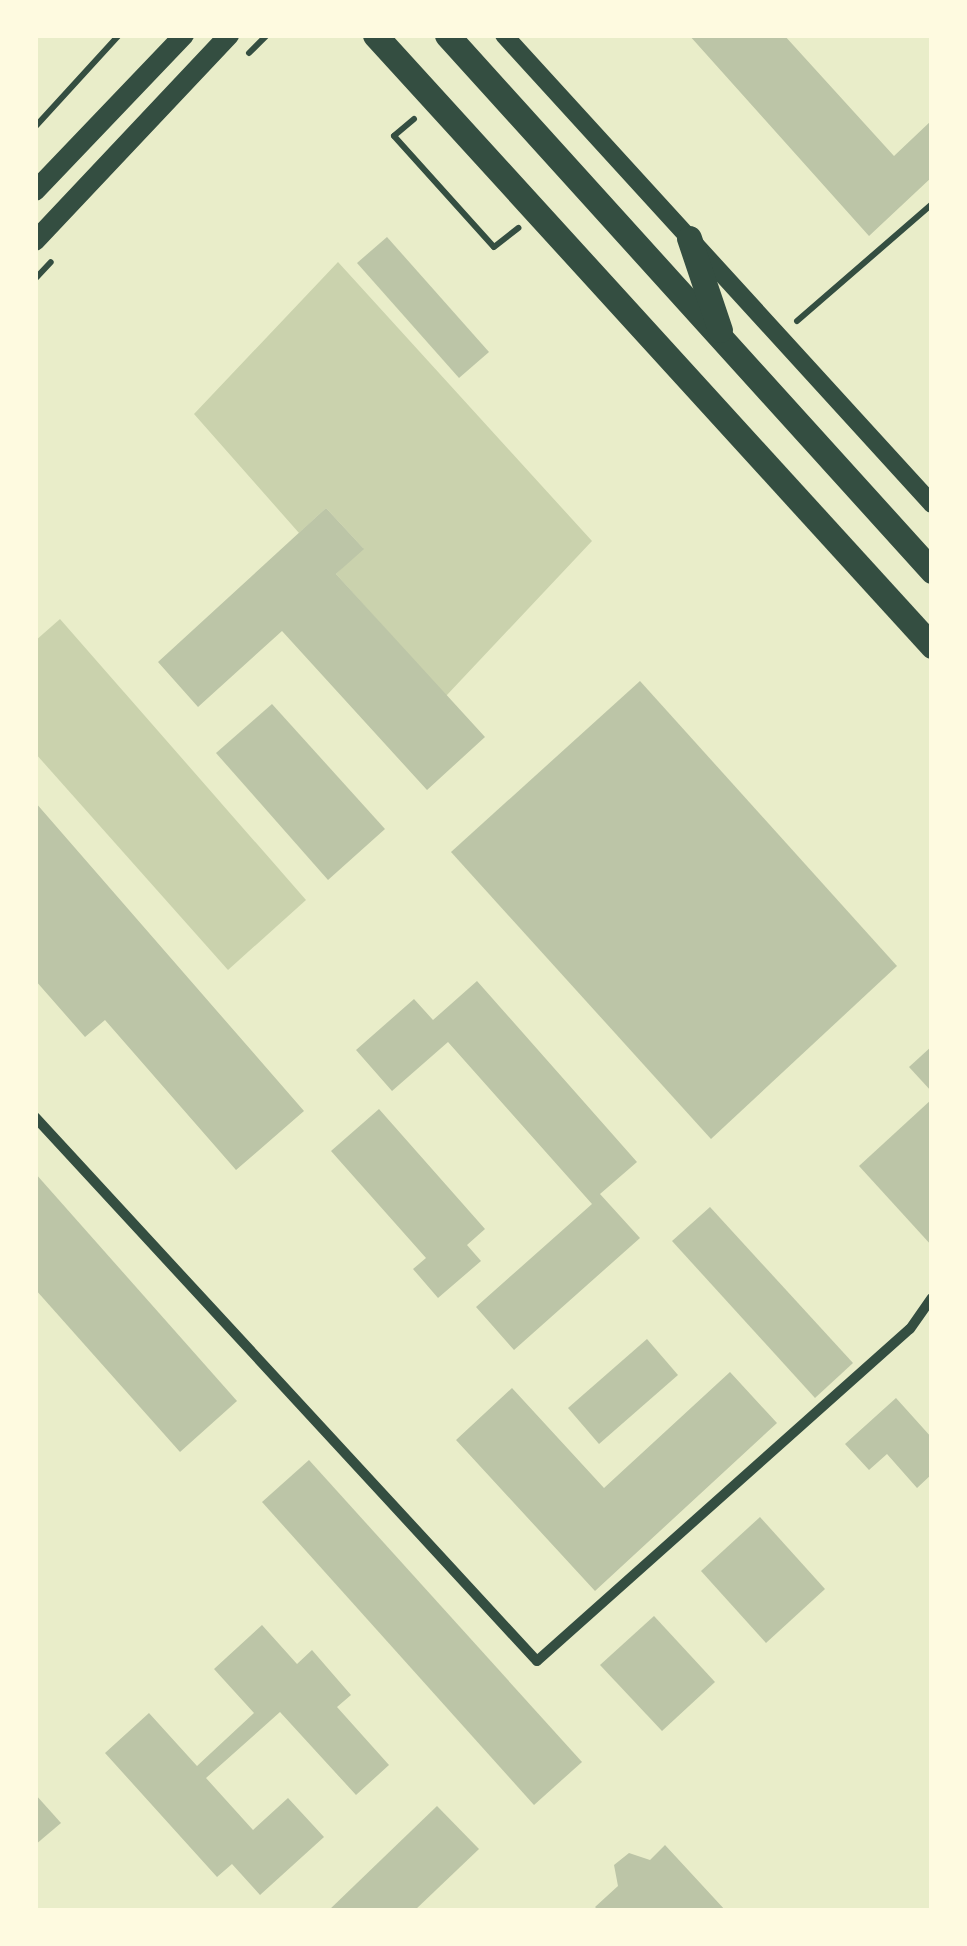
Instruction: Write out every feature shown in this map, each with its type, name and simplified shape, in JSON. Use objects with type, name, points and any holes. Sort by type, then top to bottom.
[{"type":"main road","points":[[35,191],[184,35]]},
{"type":"main road","points":[[35,241],[228,35]]},
{"type":"main road","points":[[375,35],[932,646]]},
{"type":"main road","points":[[447,35],[932,571]]},
{"type":"main road","points":[[689,238],[724,340]]},
{"type":"street","points":[[504,35],[932,504]]},
{"type":"street","points":[[35,1118],[537,1660],[910,1329],[932,1298]]},
{"type":"path","points":[[35,126],[119,35]]},
{"type":"path","points":[[436,100],[394,136],[494,248],[538,212]]},
{"type":"path","points":[[796,322],[932,204]]},
{"type":"green space","points":[[338,262],[592,541],[446,696],[336,574],[363,548],[326,508],[299,533],[194,414]]},
{"type":"green space","points":[[60,619],[306,900],[228,970],[35,753],[35,641]]},
{"type":"building","points":[[689,35],[784,35],[894,156],[932,120],[932,177],[869,236]]},
{"type":"building","points":[[387,237],[489,352],[459,378],[357,263]]},
{"type":"building","points":[[326,508],[364,549],[336,574],[485,737],[427,790],[282,631],[198,707],[158,662]]},
{"type":"building","points":[[640,681],[897,966],[711,1139],[451,852]]},
{"type":"building","points":[[272,704],[385,829],[328,880],[216,753]]},
{"type":"building","points":[[35,802],[304,1111],[236,1170],[105,1020],[85,1037],[35,980]]},
{"type":"building","points":[[477,981],[637,1162],[600,1194],[640,1238],[514,1350],[476,1307],[592,1204],[448,1042],[392,1091],[356,1050],[414,999],[433,1020]]},
{"type":"building","points":[[932,1046],[932,1092],[909,1067]]},
{"type":"building","points":[[932,1099],[932,1246],[859,1166]]},
{"type":"building","points":[[379,1109],[485,1229],[467,1245],[481,1261],[438,1298],[413,1269],[426,1258],[331,1151]]},
{"type":"building","points":[[35,1173],[237,1401],[180,1452],[35,1289]]},
{"type":"building","points":[[710,1207],[853,1363],[815,1398],[672,1241]]},
{"type":"building","points":[[647,1339],[678,1375],[599,1444],[568,1408]]},
{"type":"building","points":[[730,1372],[777,1423],[595,1591],[456,1440],[512,1388],[604,1488]]},
{"type":"building","points":[[896,1398],[932,1438],[932,1474],[917,1488],[887,1454],[869,1470],[845,1444]]},
{"type":"building","points":[[309,1460],[582,1762],[534,1805],[262,1502]]},
{"type":"building","points":[[760,1517],[825,1589],[766,1643],[701,1571]]},
{"type":"building","points":[[654,1616],[715,1682],[662,1731],[600,1665]]},
{"type":"building","points":[[262,1625],[297,1664],[312,1650],[351,1695],[337,1707],[389,1765],[356,1795],[280,1712],[206,1778],[253,1830],[288,1798],[324,1837],[260,1895],[232,1864],[217,1877],[105,1753],[149,1713],[197,1766],[254,1713],[214,1669]]},
{"type":"building","points":[[35,1794],[61,1823],[35,1845]]},
{"type":"building","points":[[437,1806],[479,1849],[414,1911],[328,1911]]},
{"type":"building","points":[[665,1845],[726,1911],[599,1911],[595,1907],[618,1886],[614,1865],[629,1853],[650,1860]]}]
